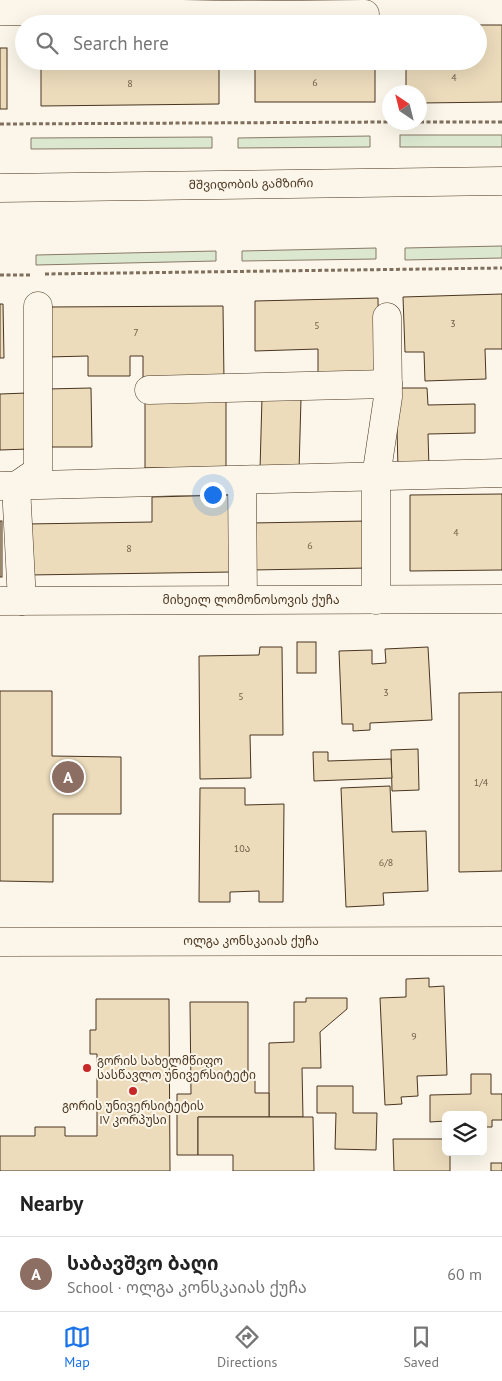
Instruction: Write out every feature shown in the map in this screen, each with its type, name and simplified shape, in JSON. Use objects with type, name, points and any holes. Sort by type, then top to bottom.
[{"type":"street","points":[[0,11],[244,7],[366,14]]},
{"type":"street","name":"მშვიდობის გამზირი","points":[[0,188],[502,181]]},
{"type":"street","points":[[8,486],[38,471],[38,306]]},
{"type":"street","points":[[376,600],[376,477],[388,397],[387,317]]},
{"type":"street","points":[[150,390],[388,384]]},
{"type":"street","points":[[8,486],[502,474]]},
{"type":"street","points":[[242,480],[243,599]]},
{"type":"street","points":[[8,486],[11,601]]},
{"type":"street","name":"მიხეილ ლომონოსოვის ქუჩა","points":[[11,601],[502,599]]},
{"type":"street","name":"ოლგა კონსკაიას ქუჩა","points":[[0,942],[502,941]]},
{"type":"path","points":[[0,124],[382,122]]},
{"type":"path","points":[[427,122],[502,122]]},
{"type":"path","points":[[0,275],[502,268]]},
{"type":"green space","points":[[400,135],[502,135],[502,147],[400,147]]},
{"type":"green space","points":[[370,136],[370,147],[238,148],[238,138]]},
{"type":"green space","points":[[212,137],[212,148],[31,149],[31,138]]},
{"type":"green space","points":[[502,246],[502,258],[405,260],[405,248]]},
{"type":"green space","points":[[376,248],[376,259],[242,261],[242,251]]},
{"type":"green space","points":[[216,251],[216,261],[36,265],[36,255]]},
{"type":"building","points":[[487,25],[502,25],[502,102],[427,103],[427,85],[406,85],[406,70],[487,70]]},
{"type":"building","points":[[0,48],[7,48],[7,109],[0,109]]},
{"type":"building","points":[[41,70],[219,70],[219,104],[41,106]]},
{"type":"building","points":[[255,70],[375,70],[375,102],[255,102]]},
{"type":"building","points":[[502,294],[502,349],[485,349],[486,379],[425,381],[424,352],[405,352],[403,297]]},
{"type":"building","points":[[378,298],[379,374],[318,375],[318,349],[255,351],[255,301]]},
{"type":"building","points":[[0,304],[3,304],[4,358],[0,358]]},
{"type":"building","points":[[223,306],[224,381],[143,381],[143,356],[130,356],[130,376],[88,376],[88,356],[48,357],[48,307]]},
{"type":"building","points":[[91,388],[92,447],[48,447],[47,389]]},
{"type":"building","points":[[396,388],[427,388],[428,405],[475,404],[475,433],[428,434],[429,468],[398,469]]},
{"type":"building","points":[[27,393],[29,449],[0,450],[0,394]]},
{"type":"building","points":[[262,397],[301,398],[299,471],[260,470]]},
{"type":"building","points":[[145,400],[226,400],[226,467],[145,468]]},
{"type":"building","points":[[502,494],[502,570],[410,571],[410,495]]},
{"type":"building","points":[[231,495],[232,572],[28,575],[27,524],[152,522],[152,497]]},
{"type":"building","points":[[0,521],[2,521],[2,577],[0,577]]},
{"type":"building","points":[[368,521],[369,568],[252,570],[252,523]]},
{"type":"building","points":[[297,642],[316,642],[316,673],[297,673]]},
{"type":"building","points":[[260,647],[282,647],[283,735],[250,735],[251,778],[200,779],[199,656],[259,655]]},
{"type":"building","points":[[428,647],[432,720],[370,723],[370,730],[353,731],[353,724],[342,724],[339,651],[372,650],[372,664],[386,663],[385,649]]},
{"type":"building","points":[[0,691],[52,691],[52,756],[121,757],[121,814],[53,814],[53,882],[0,881]]},
{"type":"building","points":[[502,692],[502,871],[459,872],[459,693]]},
{"type":"building","points":[[418,749],[419,790],[392,791],[391,750]]},
{"type":"building","points":[[313,752],[328,752],[328,761],[391,759],[392,778],[314,781]]},
{"type":"building","points":[[390,786],[392,832],[426,831],[428,891],[383,893],[384,905],[346,907],[341,788]]},
{"type":"building","points":[[200,788],[245,788],[245,805],[284,804],[283,902],[259,902],[259,891],[230,892],[230,902],[199,902]]},
{"type":"building","points":[[429,978],[429,987],[444,986],[447,1075],[417,1076],[418,1096],[401,1097],[402,1104],[385,1105],[380,998],[406,997],[406,979]]},
{"type":"building","points":[[306,998],[347,998],[347,1009],[320,1032],[321,1068],[302,1068],[303,1117],[269,1117],[269,1043],[294,1042],[294,1002],[306,1002]]},
{"type":"building","name":"გორის უნივერსიტეტის IV კორპუსი","points":[[96,999],[169,999],[170,1171],[0,1171],[0,1136],[35,1136],[35,1127],[65,1127],[65,1136],[97,1136],[97,1054],[90,1054],[90,1030],[96,1030]]},
{"type":"building","points":[[190,1002],[248,1002],[248,1078],[255,1078],[255,1093],[269,1093],[269,1117],[198,1117],[198,1155],[177,1155],[177,1094],[191,1094]]},
{"type":"building","points":[[471,1074],[491,1074],[491,1094],[502,1094],[502,1120],[492,1120],[492,1127],[487,1127],[487,1111],[442,1111],[442,1121],[430,1122],[430,1095],[471,1094]]},
{"type":"building","points":[[317,1086],[353,1086],[353,1113],[377,1113],[376,1150],[335,1149],[336,1113],[317,1113]]},
{"type":"building","points":[[198,1117],[313,1117],[314,1171],[233,1171],[233,1155],[198,1155]]},
{"type":"building","points":[[393,1139],[442,1139],[442,1156],[450,1156],[450,1171],[394,1171]]},
{"type":"building","points":[[491,1163],[502,1163],[502,1171],[491,1171]]},
{"type":"place","name":"საბავშვო ბაღი","points":[[68,777]]},
{"type":"place","name":"გორის სახელმწიფო სასწავლო უნივერსიტეტი","points":[[87,1068]]},
{"type":"place","name":"გორის უნივერსიტეტის IV კორპუსი","points":[[133,1091]]}]
